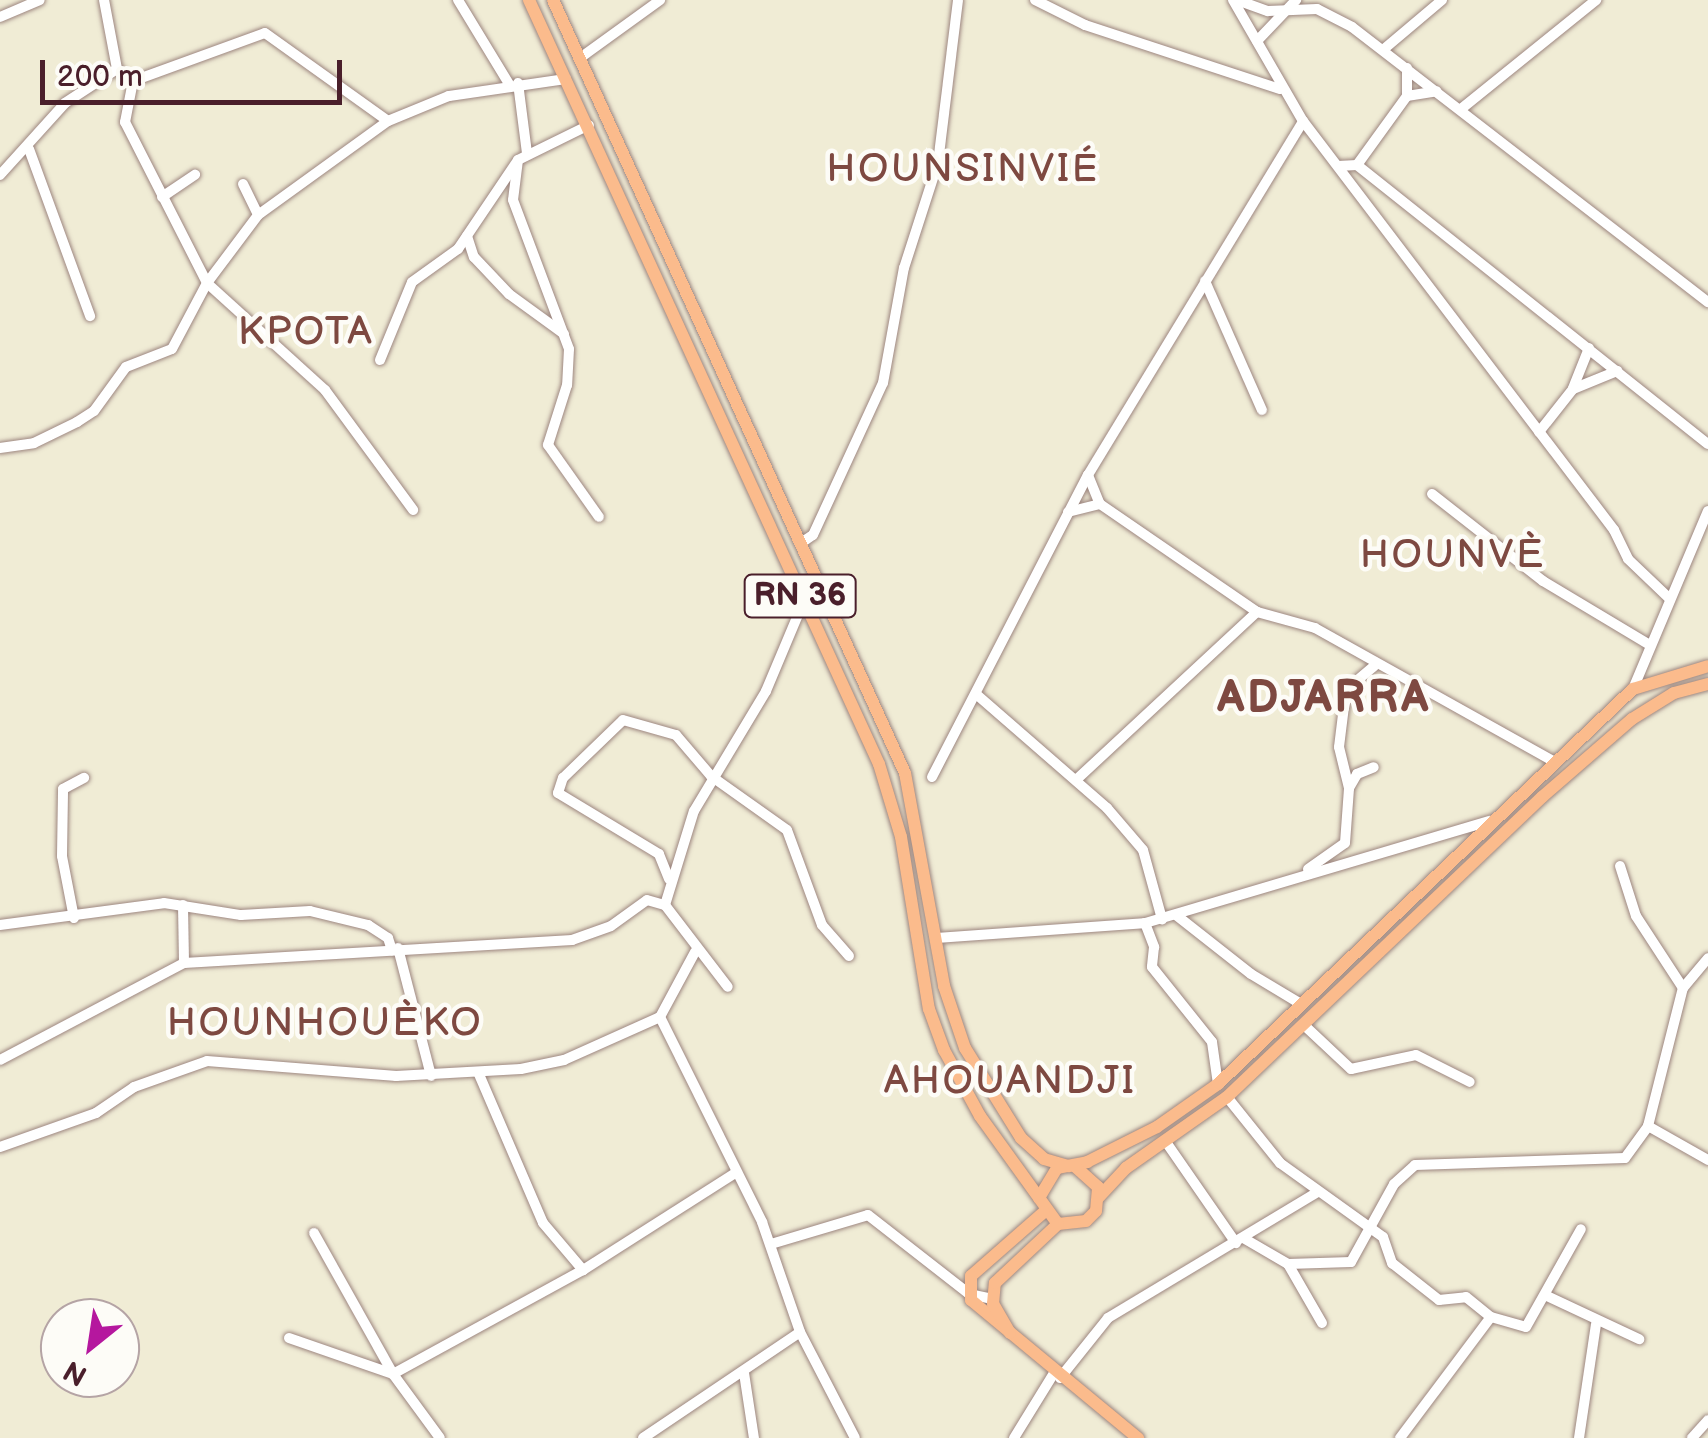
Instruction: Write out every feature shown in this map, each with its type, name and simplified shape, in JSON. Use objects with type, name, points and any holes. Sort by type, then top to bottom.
[{"type":"main road","name":"RN 36","points":[[529,0],[893,806],[930,1009],[944,1050],[980,1116],[1039,1198]]},
{"type":"main road","name":"RN 36","points":[[553,0],[906,773],[954,1021],[983,1082],[1030,1148],[1073,1166]]},
{"type":"main road","points":[[1058,1224],[1044,1212],[1039,1198],[1047,1175],[1157,1127],[1218,1084],[1489,821],[1633,689],[1708,666]]},
{"type":"main road","points":[[1016,1344],[992,1299],[1002,1272],[1058,1224],[1086,1221],[1100,1197],[1166,1142],[1228,1098],[1620,730],[1658,700],[1708,684]]},
{"type":"main road","points":[[1073,1166],[1093,1178],[1100,1197]]},
{"type":"main road","points":[[1044,1212],[971,1276],[969,1294],[1016,1344],[1138,1438]]},
{"type":"street","points":[[0,17],[40,0]]},
{"type":"street","points":[[104,0],[117,69],[133,81]]},
{"type":"street","points":[[458,0],[513,83],[523,156],[513,200],[564,335],[567,385],[546,437],[599,517]]},
{"type":"street","points":[[580,58],[660,0]]},
{"type":"street","points":[[801,543],[814,535],[883,383],[904,268],[938,163],[958,0]]},
{"type":"street","points":[[1035,0],[1117,36],[1280,89]]},
{"type":"street","points":[[1235,0],[1283,12],[1316,5],[1384,49],[1708,302]]},
{"type":"street","points":[[1235,0],[1280,89],[1303,121],[1628,558],[1669,598]]},
{"type":"street","points":[[1257,41],[1296,0]]},
{"type":"street","points":[[1384,49],[1442,0]]},
{"type":"street","points":[[1461,109],[1596,0]]},
{"type":"street","points":[[133,81],[265,33],[388,120]]},
{"type":"street","points":[[1356,165],[1407,96],[1407,68]]},
{"type":"street","points":[[0,175],[29,150],[65,103],[117,69]]},
{"type":"street","points":[[0,448],[34,443],[76,422],[94,410],[126,367],[172,349],[206,282],[258,215],[388,120],[417,105],[513,83],[566,79]]},
{"type":"street","points":[[133,81],[124,122],[206,282],[324,390],[413,510]]},
{"type":"street","points":[[1407,96],[1438,91]]},
{"type":"street","points":[[932,777],[1088,474],[1303,121]]},
{"type":"street","points":[[380,360],[412,282],[467,236],[523,156],[589,126]]},
{"type":"street","points":[[29,150],[90,316]]},
{"type":"street","points":[[1338,166],[1356,165],[1708,444]]},
{"type":"street","points":[[162,198],[195,175]]},
{"type":"street","points":[[243,184],[258,215]]},
{"type":"street","points":[[467,236],[474,257],[509,294],[564,335]]},
{"type":"street","points":[[1205,281],[1262,410]]},
{"type":"street","points":[[1538,432],[1573,389],[1589,348]]},
{"type":"street","points":[[1573,389],[1618,371]]},
{"type":"street","points":[[1088,474],[1100,504],[1257,612],[1316,628],[1374,666],[1555,762]]},
{"type":"street","points":[[1432,494],[1542,581],[1650,645]]},
{"type":"street","points":[[1068,512],[1100,504]]},
{"type":"street","points":[[1633,689],[1708,510]]},
{"type":"street","points":[[728,987],[695,952],[664,904],[668,879],[712,776],[752,718],[804,604]]},
{"type":"street","points":[[1076,780],[1257,612]]},
{"type":"street","points":[[1303,873],[1345,842],[1349,788],[1339,747],[1344,708],[1348,688],[1374,666]]},
{"type":"street","points":[[976,694],[1076,780],[1148,855],[1162,918]]},
{"type":"street","points":[[668,879],[659,854],[561,796],[558,784],[623,720],[676,735],[712,776],[788,830],[822,925],[849,956]]},
{"type":"street","points":[[1349,788],[1357,774],[1374,767]]},
{"type":"street","points":[[74,918],[62,856],[63,789],[84,778]]},
{"type":"street","points":[[938,938],[1144,922],[1489,821]]},
{"type":"street","points":[[1620,866],[1636,916],[1683,988]]},
{"type":"street","points":[[0,1060],[184,964],[321,960],[395,949],[572,940],[611,926],[648,900],[664,904]]},
{"type":"street","points":[[182,905],[184,964]]},
{"type":"street","points":[[0,925],[182,905],[241,915],[344,916],[385,934],[395,949],[431,1076]]},
{"type":"street","points":[[1176,915],[1251,974],[1301,1004]]},
{"type":"street","points":[[1144,922],[1154,946],[1152,967],[1212,1042],[1218,1084]]},
{"type":"street","points":[[0,1147],[87,1116],[134,1087],[207,1061],[431,1076],[564,1060],[660,1017],[695,952]]},
{"type":"street","points":[[1166,1142],[1240,1241],[1288,1264],[1350,1262],[1366,1228],[1414,1165],[1625,1158],[1648,1126],[1683,988],[1708,958]]},
{"type":"street","points":[[660,1017],[771,1244],[800,1332],[854,1438]]},
{"type":"street","points":[[1305,1026],[1350,1068],[1416,1054],[1470,1082]]},
{"type":"street","points":[[478,1072],[543,1224],[583,1270]]},
{"type":"street","points":[[1228,1098],[1280,1163],[1316,1194],[1383,1236],[1392,1263],[1440,1300],[1466,1297],[1490,1316],[1526,1327],[1547,1296],[1580,1229]]},
{"type":"street","points":[[1648,1126],[1708,1160]]},
{"type":"street","points":[[289,1338],[394,1374],[583,1270],[735,1173]]},
{"type":"street","points":[[1014,1438],[1057,1376],[1108,1318],[1316,1194]]},
{"type":"street","points":[[771,1244],[868,1215],[969,1294],[992,1299]]},
{"type":"street","points":[[314,1233],[394,1374],[440,1438]]},
{"type":"street","points":[[1288,1264],[1322,1323]]},
{"type":"street","points":[[1547,1296],[1596,1324],[1639,1339]]},
{"type":"street","points":[[1400,1438],[1490,1316]]},
{"type":"street","points":[[1579,1438],[1596,1324]]},
{"type":"street","points":[[643,1438],[800,1332]]},
{"type":"street","points":[[744,1373],[754,1438]]},
{"type":"street","points":[[1692,1438],[1708,1420]]},
{"type":"district","name":"HOUNSINVIÉ","points":[[963,169]]},
{"type":"district","name":"KPOTA","points":[[306,332]]},
{"type":"district","name":"HOUNVÈ","points":[[1453,555]]},
{"type":"district","name":"ADJARRA","points":[[1324,699]]},
{"type":"district","name":"HOUNHOUÈKO","points":[[325,1023]]},
{"type":"district","name":"AHOUANDJI","points":[[1010,1081]]}]
